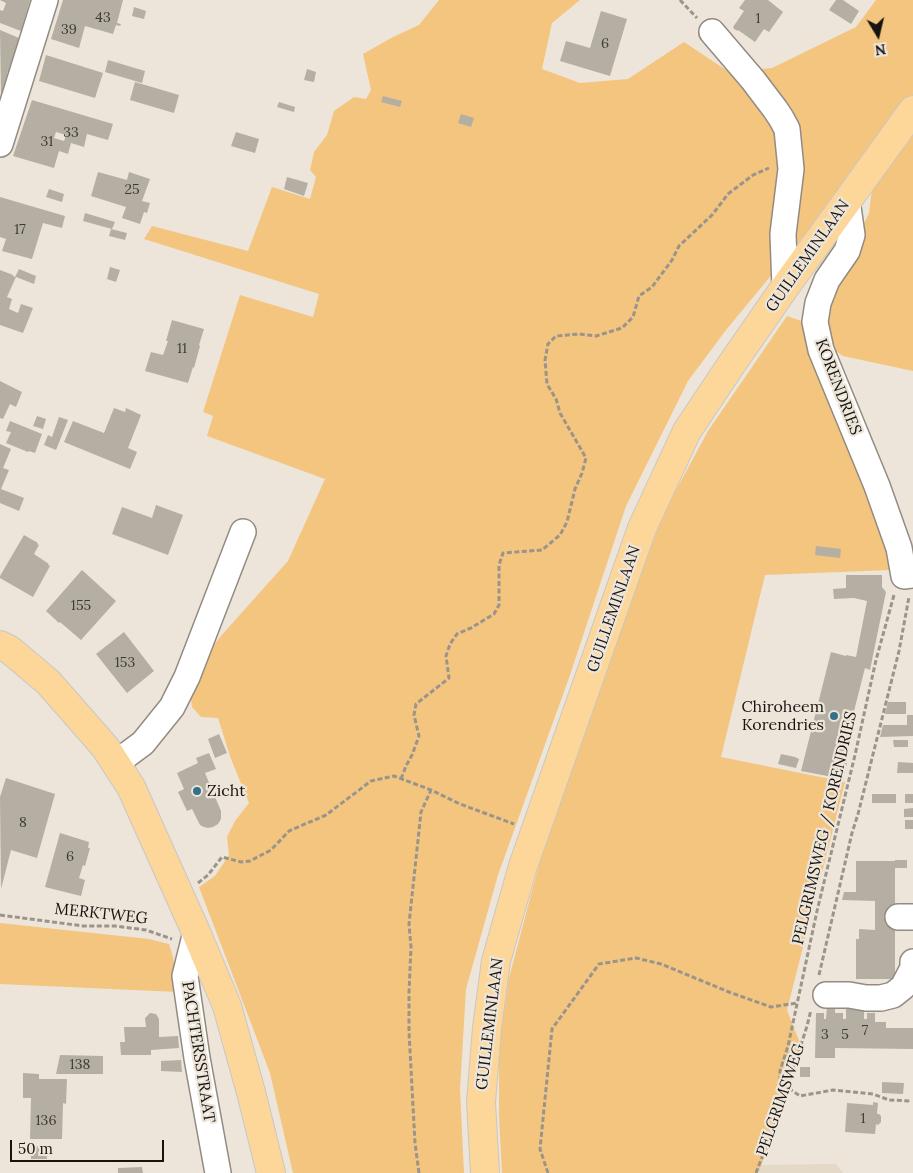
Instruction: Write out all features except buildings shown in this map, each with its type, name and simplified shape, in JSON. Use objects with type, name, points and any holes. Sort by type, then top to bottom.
[{"type":"main road","name":"GUILLEMINLAAN","points":[[485,1173],[481,1102],[487,1028],[496,961],[523,866],[642,528],[688,431],[785,287],[913,110]]},
{"type":"main road","points":[[0,645],[10,650],[48,682],[105,747],[130,787],[196,932],[227,1006],[271,1173]]},
{"type":"street","points":[[0,144],[45,0]]},
{"type":"street","points":[[712,32],[753,80],[782,118],[787,129],[791,169],[783,234],[785,287]]},
{"type":"street","name":"KORENDRIES","points":[[847,200],[852,235],[847,251],[827,280],[818,303],[815,322],[821,350],[877,486],[909,582]]},
{"type":"street","points":[[116,763],[143,743],[172,707],[187,677],[242,532]]},
{"type":"street","name":"PACHTERSSTRAAT","points":[[196,932],[185,976],[197,1058],[218,1173]]},
{"type":"street","points":[[829,992],[866,998],[881,998],[893,995],[903,987],[913,962]]},
{"type":"path","points":[[401,779],[419,736],[414,715],[416,704],[449,678],[446,656],[450,644],[457,634],[494,614],[499,605],[499,565],[504,553],[542,550],[560,535],[567,522],[575,489],[586,458],[560,413],[556,399],[547,384],[545,360],[548,344],[556,336],[579,334],[596,336],[622,328],[633,317],[639,296],[652,287],[672,260],[679,246],[712,215],[728,194],[753,175],[790,158]]},
{"type":"path","name":"PELGRIMSWEG / KORENDRIES","points":[[787,1087],[780,1078],[780,1071],[788,1046],[817,910],[876,660],[898,582],[909,582]]},
{"type":"path","name":"PELGRIMSWEG","points":[[756,1173],[783,1102],[807,1026],[829,992],[852,833],[899,651],[909,582]]},
{"type":"path","points":[[178,894],[192,887],[208,875],[222,857],[242,862],[250,861],[271,850],[290,831],[326,815],[371,781],[394,776],[519,826],[534,835]]},
{"type":"path","points":[[419,1173],[409,1032],[411,947],[409,924],[421,812],[432,790]]},
{"type":"path","name":"MERKTWEG","points":[[0,915],[83,926],[115,926],[146,930],[178,941],[196,932]]},
{"type":"path","points":[[548,1173],[540,1148],[552,1029],[599,964],[636,958],[661,964],[771,1007],[797,1003]]},
{"type":"path","points":[[787,1087],[800,1096],[833,1090],[874,1094],[889,1100],[911,1101]]},
{"type":"shaded area","points":[[439,0],[580,0],[552,23],[542,69],[580,83],[628,79],[684,42],[729,72],[772,68],[856,27],[876,0],[913,0],[913,371],[843,356],[828,346],[822,324],[852,249],[869,213],[872,189],[855,174],[726,330],[688,381],[626,506],[570,675],[498,875],[466,989],[460,1089],[464,1173],[293,1173],[270,1073],[199,887],[215,876],[229,855],[227,837],[235,821],[249,803],[231,759],[218,718],[201,717],[192,707],[190,691],[202,661],[220,637],[288,561],[325,479],[207,436],[213,416],[203,412],[240,295],[313,317],[319,294],[144,239],[152,226],[248,251],[272,187],[310,199],[316,177],[310,170],[314,152],[327,135],[334,111],[354,97],[366,99],[371,90],[363,54],[419,25]]},
{"type":"shaded area","points":[[787,316],[807,323],[892,551],[892,564],[890,570],[765,575],[721,757],[845,782],[787,1010],[802,1048],[779,1122],[758,1173],[502,1173],[499,1117],[499,1043],[509,978],[541,857],[600,685],[663,514],[708,431]]},
{"type":"shaded area","points":[[0,923],[149,939],[169,944],[173,957],[178,992],[0,984]]},
{"type":"shaded area","points":[[836,1164],[843,1173],[758,1173],[761,1165]]},
{"type":"place","name":"Chiroheem Korendries","points":[[834,716]]},
{"type":"place","name":"Zicht","points":[[197,791]]}]
